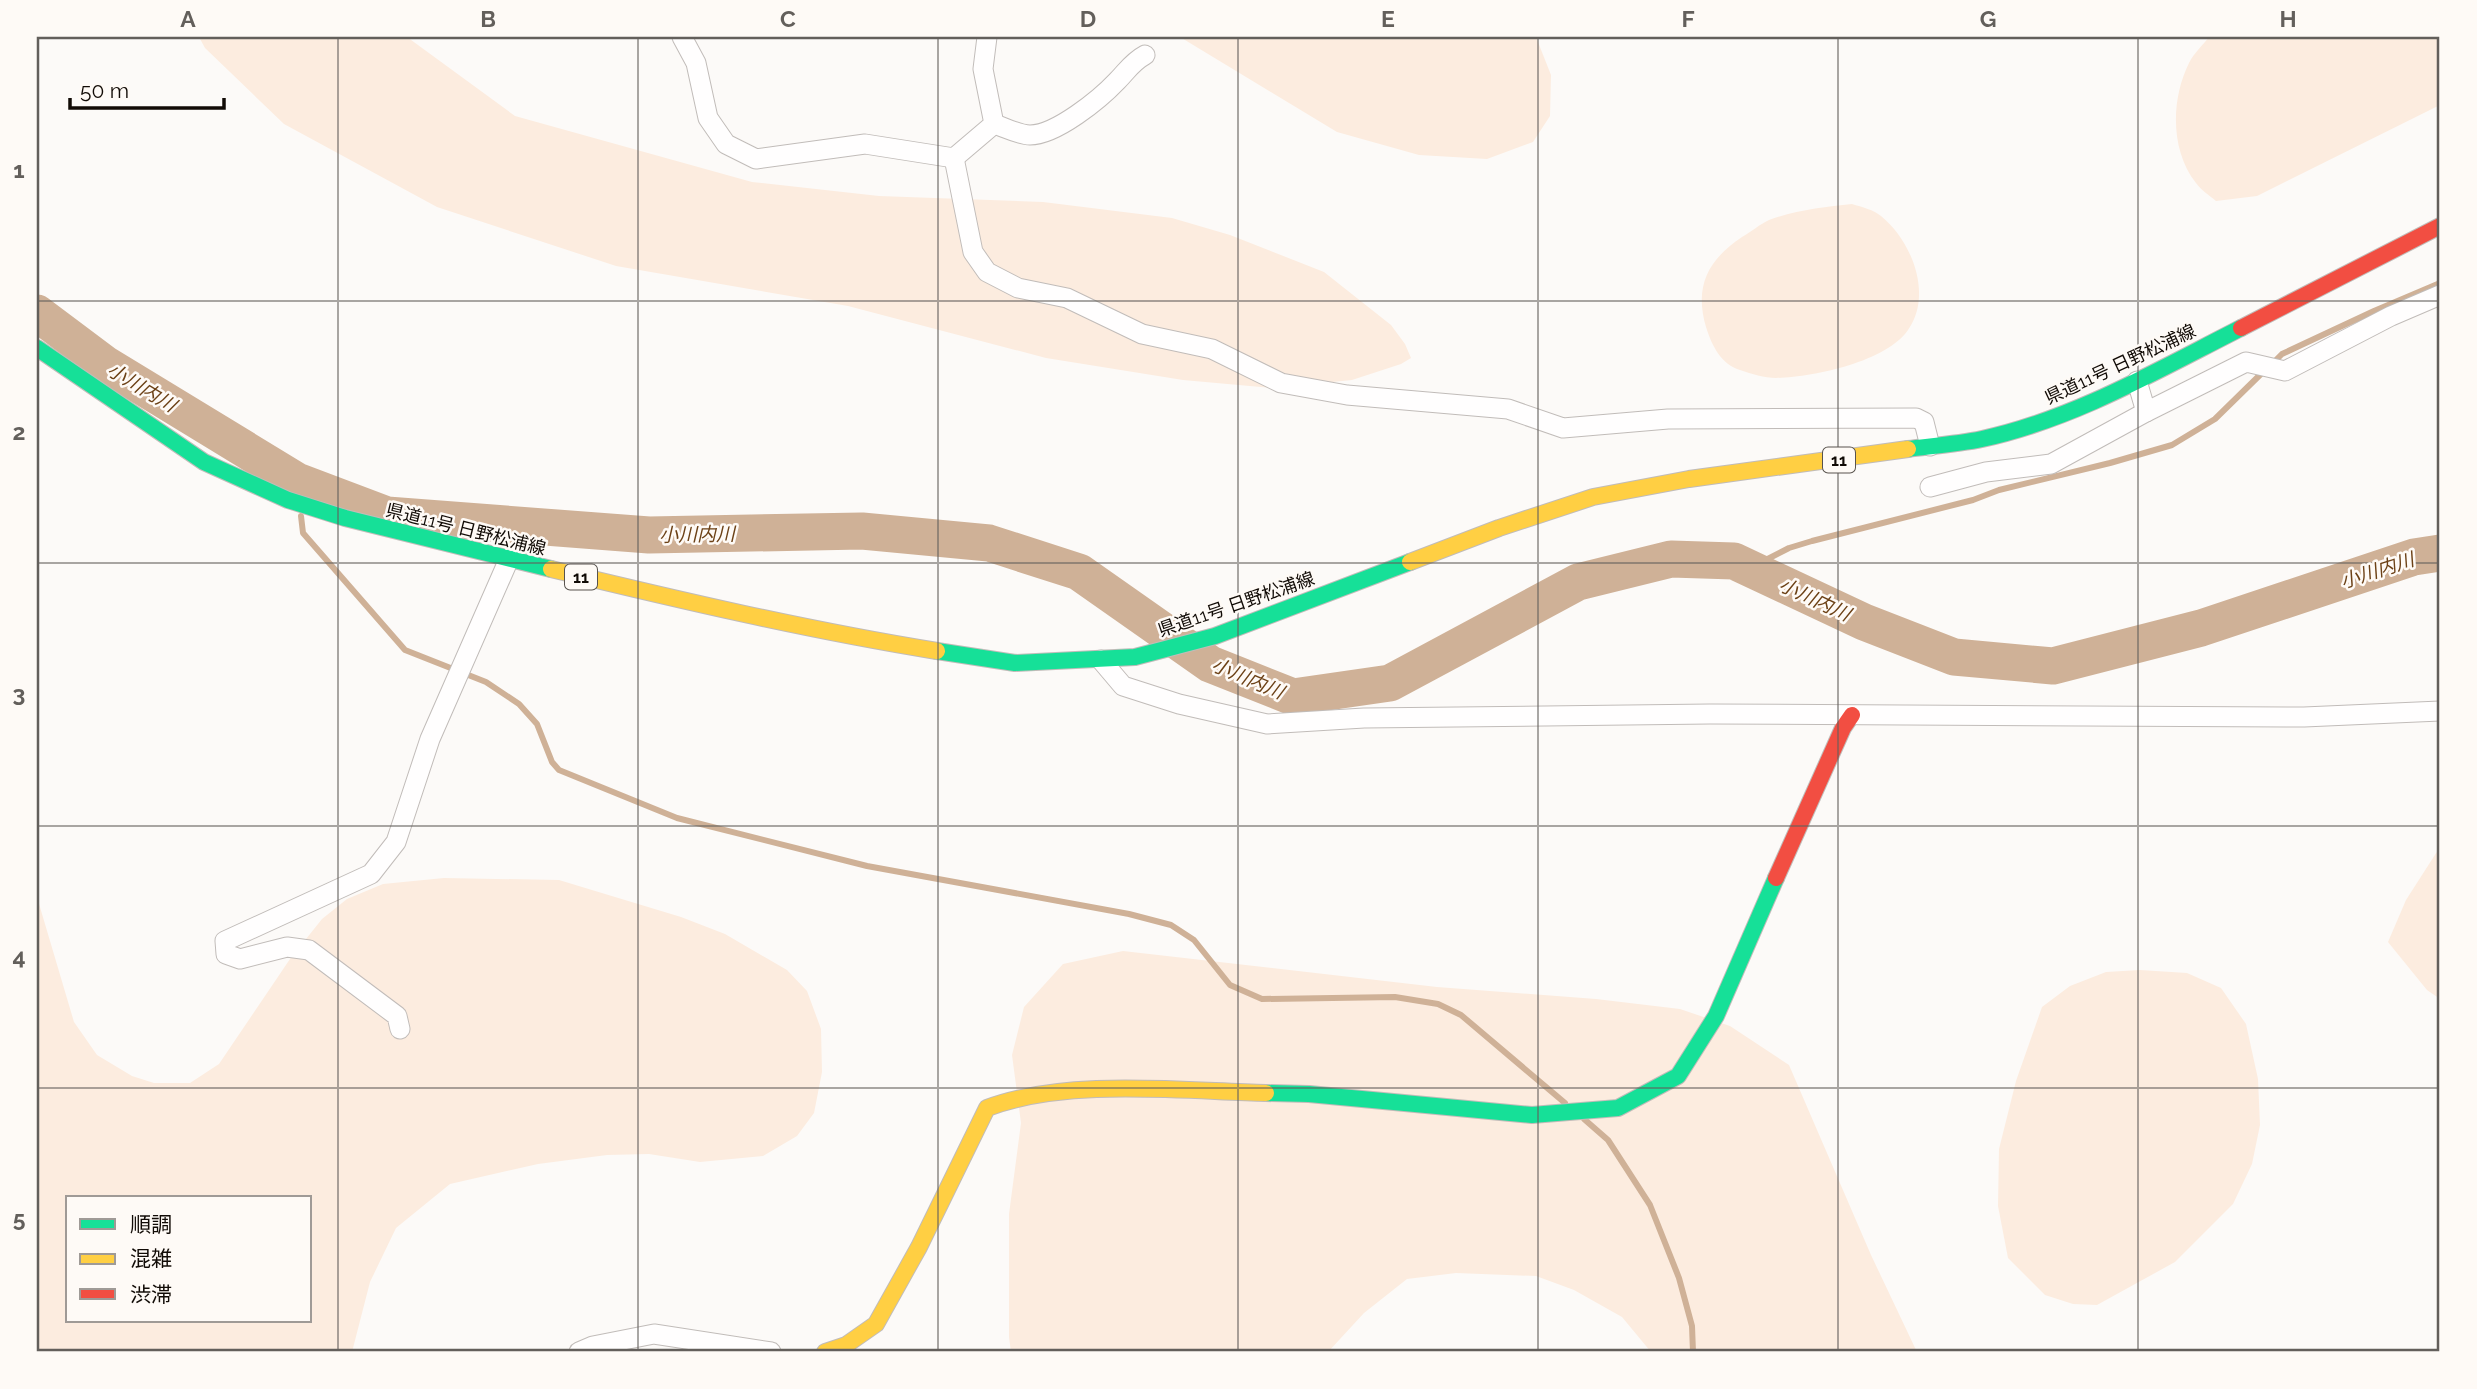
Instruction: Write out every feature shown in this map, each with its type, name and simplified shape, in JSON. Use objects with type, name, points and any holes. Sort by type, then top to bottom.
[{"type":"main road","name":"県道11号 日野松浦線","points":[[37,348],[204,462],[288,499],[345,518],[663,597],[877,641],[1015,663],[1101,660],[1135,657],[1215,636],[1499,528],[1593,497],[1689,479],[1982,439],[2059,415],[2137,381],[2440,226]]},
{"type":"main road","points":[[825,1352],[846,1345],[876,1324],[919,1247],[987,1108],[1011,1099],[1100,1089],[1309,1094],[1532,1115],[1618,1108],[1678,1076],[1716,1016],[1837,741],[1852,715]]},
{"type":"street","points":[[682,37],[696,63],[708,118],[726,144],[756,159],[865,144],[954,158],[994,124]]},
{"type":"street","points":[[987,37],[983,69],[994,124]]},
{"type":"street","points":[[994,124],[1030,135],[1055,128],[1082,112],[1117,82],[1134,61],[1144,55]]},
{"type":"street","points":[[954,158],[972,252],[987,272],[1018,288],[1067,298],[1142,334],[1212,349],[1282,383],[1347,395],[1508,409],[1563,428],[1668,419],[1916,418],[1924,422],[1930,446]]},
{"type":"street","points":[[1930,487],[1986,472],[2051,464],[2246,362],[2285,372],[2391,316],[2440,295]]},
{"type":"street","points":[[2137,381],[2146,412]]},
{"type":"street","points":[[400,1029],[397,1016],[309,950],[287,947],[240,959],[226,954],[225,941],[371,874],[396,842],[430,739],[509,559]]},
{"type":"street","points":[[1101,660],[1123,686],[1179,704],[1267,724],[1364,718],[1710,714],[2304,717],[2440,711]]},
{"type":"street","points":[[579,1352],[593,1346],[654,1334],[771,1352]]},
{"type":"shaded area","points":[[199,37],[407,37],[515,116],[752,182],[879,196],[1043,202],[1172,218],[1230,235],[1324,272],[1391,325],[1405,344],[1411,358],[1401,364],[1352,380],[1273,388],[1183,380],[1046,358],[848,306],[616,266],[437,207],[284,124],[205,48]]},
{"type":"shaded area","points":[[1180,37],[1536,37],[1551,75],[1550,116],[1533,142],[1487,159],[1419,155],[1337,132]]},
{"type":"shaded area","points":[[2209,37],[2440,37],[2440,105],[2257,196],[2216,201],[2198,186],[2187,170],[2181,155],[2176,124],[2176,108],[2183,77],[2191,59]]},
{"type":"shaded area","points":[[1852,204],[1881,216],[1902,239],[1910,254],[1916,269],[1919,301],[1908,330],[1883,351],[1848,366],[1828,371],[1776,378],[1733,367],[1718,353],[1711,341],[1703,312],[1703,287],[1720,255],[1769,220],[1800,211]]},
{"type":"shaded area","points":[[2440,847],[2440,999],[2427,990],[2388,942],[2406,900]]},
{"type":"shaded area","points":[[444,878],[559,880],[681,917],[725,934],[787,970],[807,991],[821,1029],[822,1072],[814,1113],[797,1136],[763,1156],[700,1162],[649,1154],[607,1155],[538,1164],[450,1184],[396,1228],[370,1282],[352,1352],[37,1352],[37,897],[74,1022],[97,1055],[132,1076],[154,1083],[190,1083],[219,1064],[290,959],[322,919],[347,899],[383,884]]},
{"type":"shaded area","points":[[1123,951],[1437,987],[1596,999],[1680,1009],[1730,1026],[1789,1065],[1871,1255],[1917,1352],[1651,1352],[1622,1317],[1574,1290],[1536,1276],[1456,1273],[1407,1279],[1364,1313],[1328,1352],[1011,1352],[1009,1214],[1021,1123],[1012,1055],[1024,1007],[1063,964]]},
{"type":"shaded area","points":[[2140,970],[2187,973],[2221,988],[2246,1024],[2258,1079],[2260,1125],[2252,1164],[2233,1204],[2175,1262],[2097,1305],[2073,1304],[2045,1295],[2008,1258],[1998,1206],[1999,1149],[2016,1081],[2042,1007],[2070,986],[2106,972]]},
{"type":"waterway","points":[[2272,364],[2282,354],[2440,283]]},
{"type":"waterway","name":"小川内川","points":[[37,313],[105,364],[297,481],[387,515],[649,535],[862,531],[989,543],[1079,572],[1210,664],[1293,697],[1390,683],[1578,582],[1671,559],[1734,561],[1864,622],[1954,657],[2053,666],[2201,628],[2414,557],[2440,553]]},
{"type":"waterway","points":[[1750,568],[1789,548],[1812,541],[2172,445],[2215,419],[2264,371]]},
{"type":"waterway","points":[[297,481],[298,494]]},
{"type":"waterway","points":[[301,516],[303,533],[405,650],[486,682],[519,704],[537,724],[552,762],[559,770],[677,818],[867,866],[1129,914],[1171,925],[1194,940],[1230,985],[1262,999],[1395,997],[1438,1004],[1461,1015],[1565,1103]]},
{"type":"waterway","points":[[1584,1119],[1608,1140],[1650,1205],[1679,1278],[1692,1326],[1693,1352]]},
{"type":"traffic: fast","points":[[1908,449],[1982,439],[2050,419],[2115,392],[2241,328]]},
{"type":"traffic: fast","points":[[37,348],[204,462],[288,500],[345,518],[551,569]]},
{"type":"traffic: fast","points":[[937,651],[1015,663],[1135,657],[1215,636],[1410,562]]},
{"type":"traffic: fast","points":[[1266,1093],[1309,1094],[1532,1115],[1618,1108],[1678,1076],[1716,1016],[1776,878]]},
{"type":"traffic: slow","points":[[1410,562],[1499,528],[1593,497],[1689,479],[1908,449]]},
{"type":"traffic: slow","points":[[551,569],[791,624],[937,651]]},
{"type":"traffic: slow","points":[[825,1352],[846,1345],[876,1324],[919,1247],[987,1108],[1052,1093],[1124,1088],[1266,1093]]},
{"type":"traffic: jam","points":[[2241,328],[2440,226]]},
{"type":"traffic: jam","points":[[1776,878],[1843,728],[1852,715]]}]
